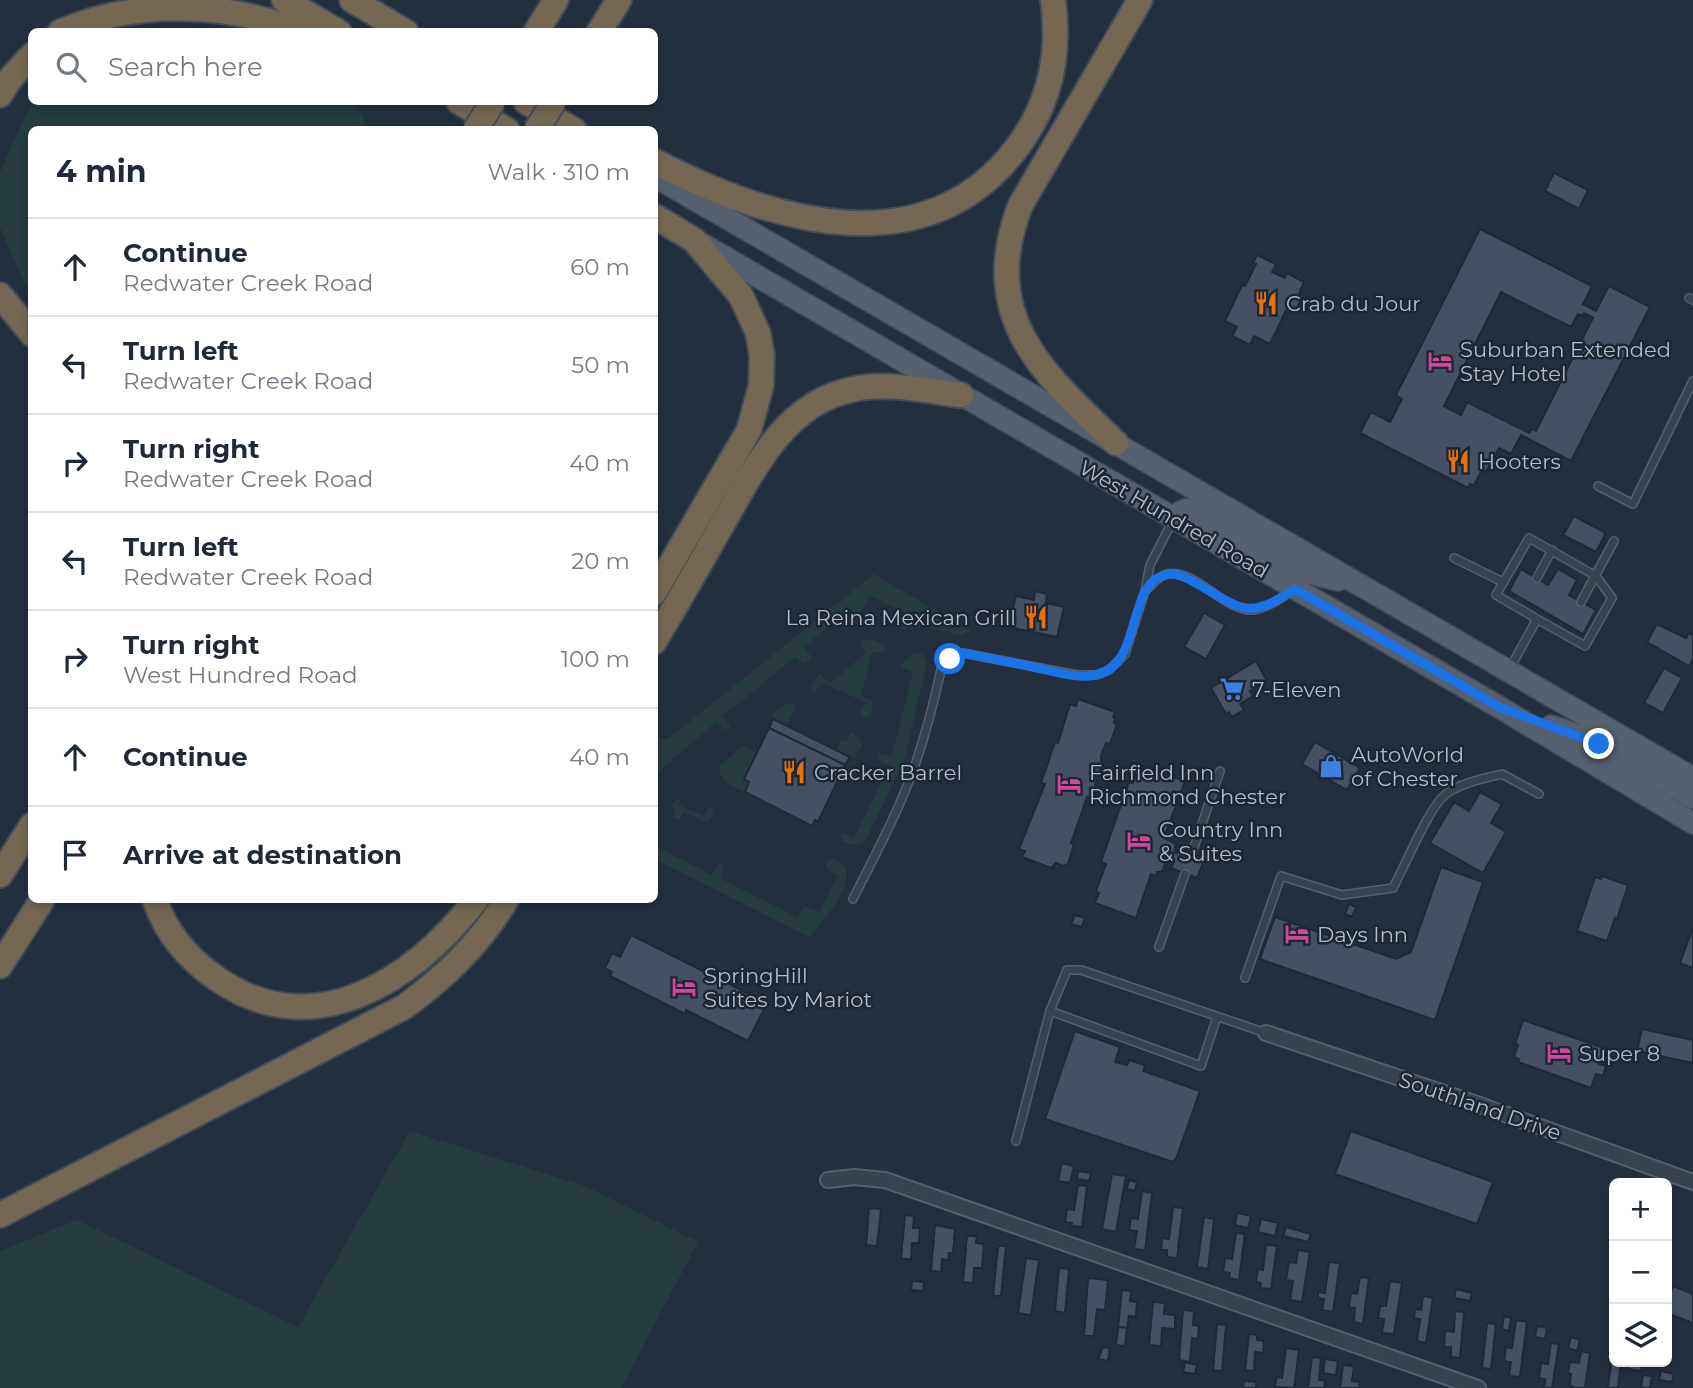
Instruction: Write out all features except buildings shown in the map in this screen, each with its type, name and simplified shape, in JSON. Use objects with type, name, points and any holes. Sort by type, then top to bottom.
[{"type":"highway","points":[[284,0],[332,28]]},
{"type":"highway","points":[[352,0],[399,28]]},
{"type":"highway","points":[[538,28],[556,0]]},
{"type":"highway","points":[[602,28],[619,0]]},
{"type":"highway","points":[[658,163],[761,207],[800,218],[843,224],[884,223],[919,217],[946,207],[993,175],[1013,154],[1030,130],[1050,82],[1055,53],[1053,0]]},
{"type":"highway","points":[[1116,443],[1055,384],[1025,343],[1010,300],[1008,254],[1013,223],[1020,206],[1140,0]]},
{"type":"highway","points":[[67,28],[91,14],[114,8],[144,2],[174,1],[241,12],[289,28]]},
{"type":"highway","points":[[0,95],[28,59]]},
{"type":"highway","points":[[464,105],[500,126]]},
{"type":"highway","points":[[477,126],[490,105]]},
{"type":"highway","points":[[531,105],[567,126]]},
{"type":"highway","points":[[539,126],[552,105]]},
{"type":"highway","name":"West Hundred Road","points":[[658,218],[694,240]]},
{"type":"highway","points":[[658,586],[749,430],[761,386],[762,356],[752,315],[741,296],[694,240]]},
{"type":"highway","points":[[0,296],[28,329]]},
{"type":"highway","points":[[658,635],[766,450],[804,411],[834,394],[866,387],[884,386],[961,395]]},
{"type":"highway","points":[[0,875],[28,831]]},
{"type":"highway","points":[[0,966],[40,903]]},
{"type":"highway","points":[[156,903],[173,938],[188,956],[209,974],[251,998],[299,1007],[324,1006],[351,999],[401,974],[432,950],[474,903]]},
{"type":"highway","points":[[0,1214],[404,1007],[459,962],[480,938],[504,903]]},
{"type":"main road","name":"West Hundred Road","points":[[658,178],[1693,778]]},
{"type":"main road","name":"West Hundred Road","points":[[694,240],[1499,707],[1693,823]]},
{"type":"main road","points":[[1174,518],[1188,508],[1198,511],[1301,571],[1367,588]]},
{"type":"main road","points":[[1499,707],[1599,744],[1693,798]]},
{"type":"street","name":"Southland Drive","points":[[1266,1033],[1477,1104],[1693,1182]]},
{"type":"street","points":[[828,1180],[854,1177],[885,1180],[1479,1388]]},
{"type":"lane","points":[[1598,486],[1633,504],[1693,381]]},
{"type":"lane","points":[[853,898],[915,767],[945,662],[963,653],[1074,675],[1097,675],[1109,670],[1125,654],[1145,591],[1150,565],[1174,518]]},
{"type":"lane","points":[[1529,538],[1595,576],[1612,598],[1585,646],[1496,595],[1529,538]]},
{"type":"lane","points":[[1581,602],[1614,541]]},
{"type":"lane","points":[[1537,578],[1552,550]]},
{"type":"lane","points":[[1454,558],[1503,582]]},
{"type":"lane","points":[[1145,591],[1158,578],[1168,574],[1177,575],[1240,608],[1252,610],[1266,607],[1295,589]]},
{"type":"lane","points":[[1520,609],[1525,600]]},
{"type":"lane","points":[[1508,670],[1537,619]]},
{"type":"lane","points":[[1564,634],[1569,626]]},
{"type":"lane","points":[[1192,853],[1220,771]]},
{"type":"lane","points":[[1245,978],[1281,876],[1342,895],[1393,888],[1443,795],[1462,785],[1502,774],[1539,794]]},
{"type":"lane","points":[[1159,947],[1185,874]]},
{"type":"lane","points":[[1016,1141],[1050,1011],[1067,970],[1081,970],[1266,1033]]},
{"type":"lane","points":[[1050,1011],[1201,1066],[1217,1017]]},
{"type":"green space","points":[[31,105],[358,105],[366,126],[28,126],[28,291],[0,228],[0,172]]},
{"type":"green space","points":[[874,574],[970,631],[961,635],[925,627],[903,629],[901,626],[906,613],[870,596],[859,616],[850,609],[804,647],[812,658],[803,664],[795,657],[723,716],[730,726],[729,729],[724,729],[717,721],[658,772],[658,738],[669,738]]},
{"type":"green space","points":[[867,639],[878,641],[886,649],[883,653],[872,651],[861,696],[873,701],[871,713],[866,717],[861,714],[865,702],[823,683],[814,693],[811,685],[820,674],[830,683],[866,653],[860,644]]},
{"type":"green space","points":[[916,653],[924,655],[927,664],[904,761],[866,840],[849,844],[843,841],[842,836],[845,834],[854,838],[890,766],[879,760],[878,756],[881,753],[892,756],[913,672],[901,667],[905,660]]},
{"type":"green space","points":[[792,703],[795,708],[787,726],[773,719],[772,715],[786,704]]},
{"type":"green space","points":[[851,733],[859,738],[862,747],[853,759],[837,750],[840,740],[846,742]]},
{"type":"green space","points":[[743,745],[757,753],[744,779],[749,782],[745,792],[727,783],[720,773],[720,766]]},
{"type":"green space","points":[[680,798],[679,805],[704,817],[709,808],[712,808],[714,811],[708,823],[684,812],[680,819],[675,819],[672,804]]},
{"type":"green space","points":[[658,848],[712,875],[718,864],[722,864],[724,868],[720,878],[797,917],[805,906],[819,912],[837,876],[826,868],[827,861],[833,859],[843,864],[847,873],[840,896],[809,937],[658,861]]},
{"type":"green space","points":[[410,1131],[585,1186],[698,1242],[621,1388],[0,1388],[0,1251],[77,1220],[298,1327]]},
{"type":"place","name":"Crab du Jour","points":[[1266,303]]},
{"type":"place","name":"Suburban Extended Stay Hotel","points":[[1440,361]]},
{"type":"place","name":"Hooters","points":[[1458,461]]},
{"type":"place","name":"La Reina Mexican Grill","points":[[1036,617]]},
{"type":"place","name":"7-Eleven","points":[[1232,689]]},
{"type":"place","name":"AutoWorld of Chester","points":[[1331,766]]},
{"type":"place","name":"Cracker Barrel","points":[[794,772]]},
{"type":"place","name":"Fairfield Inn Richmond Chester","points":[[1069,784]]},
{"type":"place","name":"Country Inn & Suites","points":[[1139,841]]},
{"type":"place","name":"Days Inn","points":[[1297,934]]},
{"type":"place","name":"SpringHill Suites by Mariot","points":[[684,987]]},
{"type":"place","name":"Super 8","points":[[1559,1053]]},
{"type":"route","points":[[950,659],[963,653],[1074,675],[1097,675],[1109,670],[1125,654],[1145,591],[1158,578],[1168,574],[1187,578],[1240,608],[1252,610],[1266,607],[1295,589],[1499,707],[1599,744]]}]
